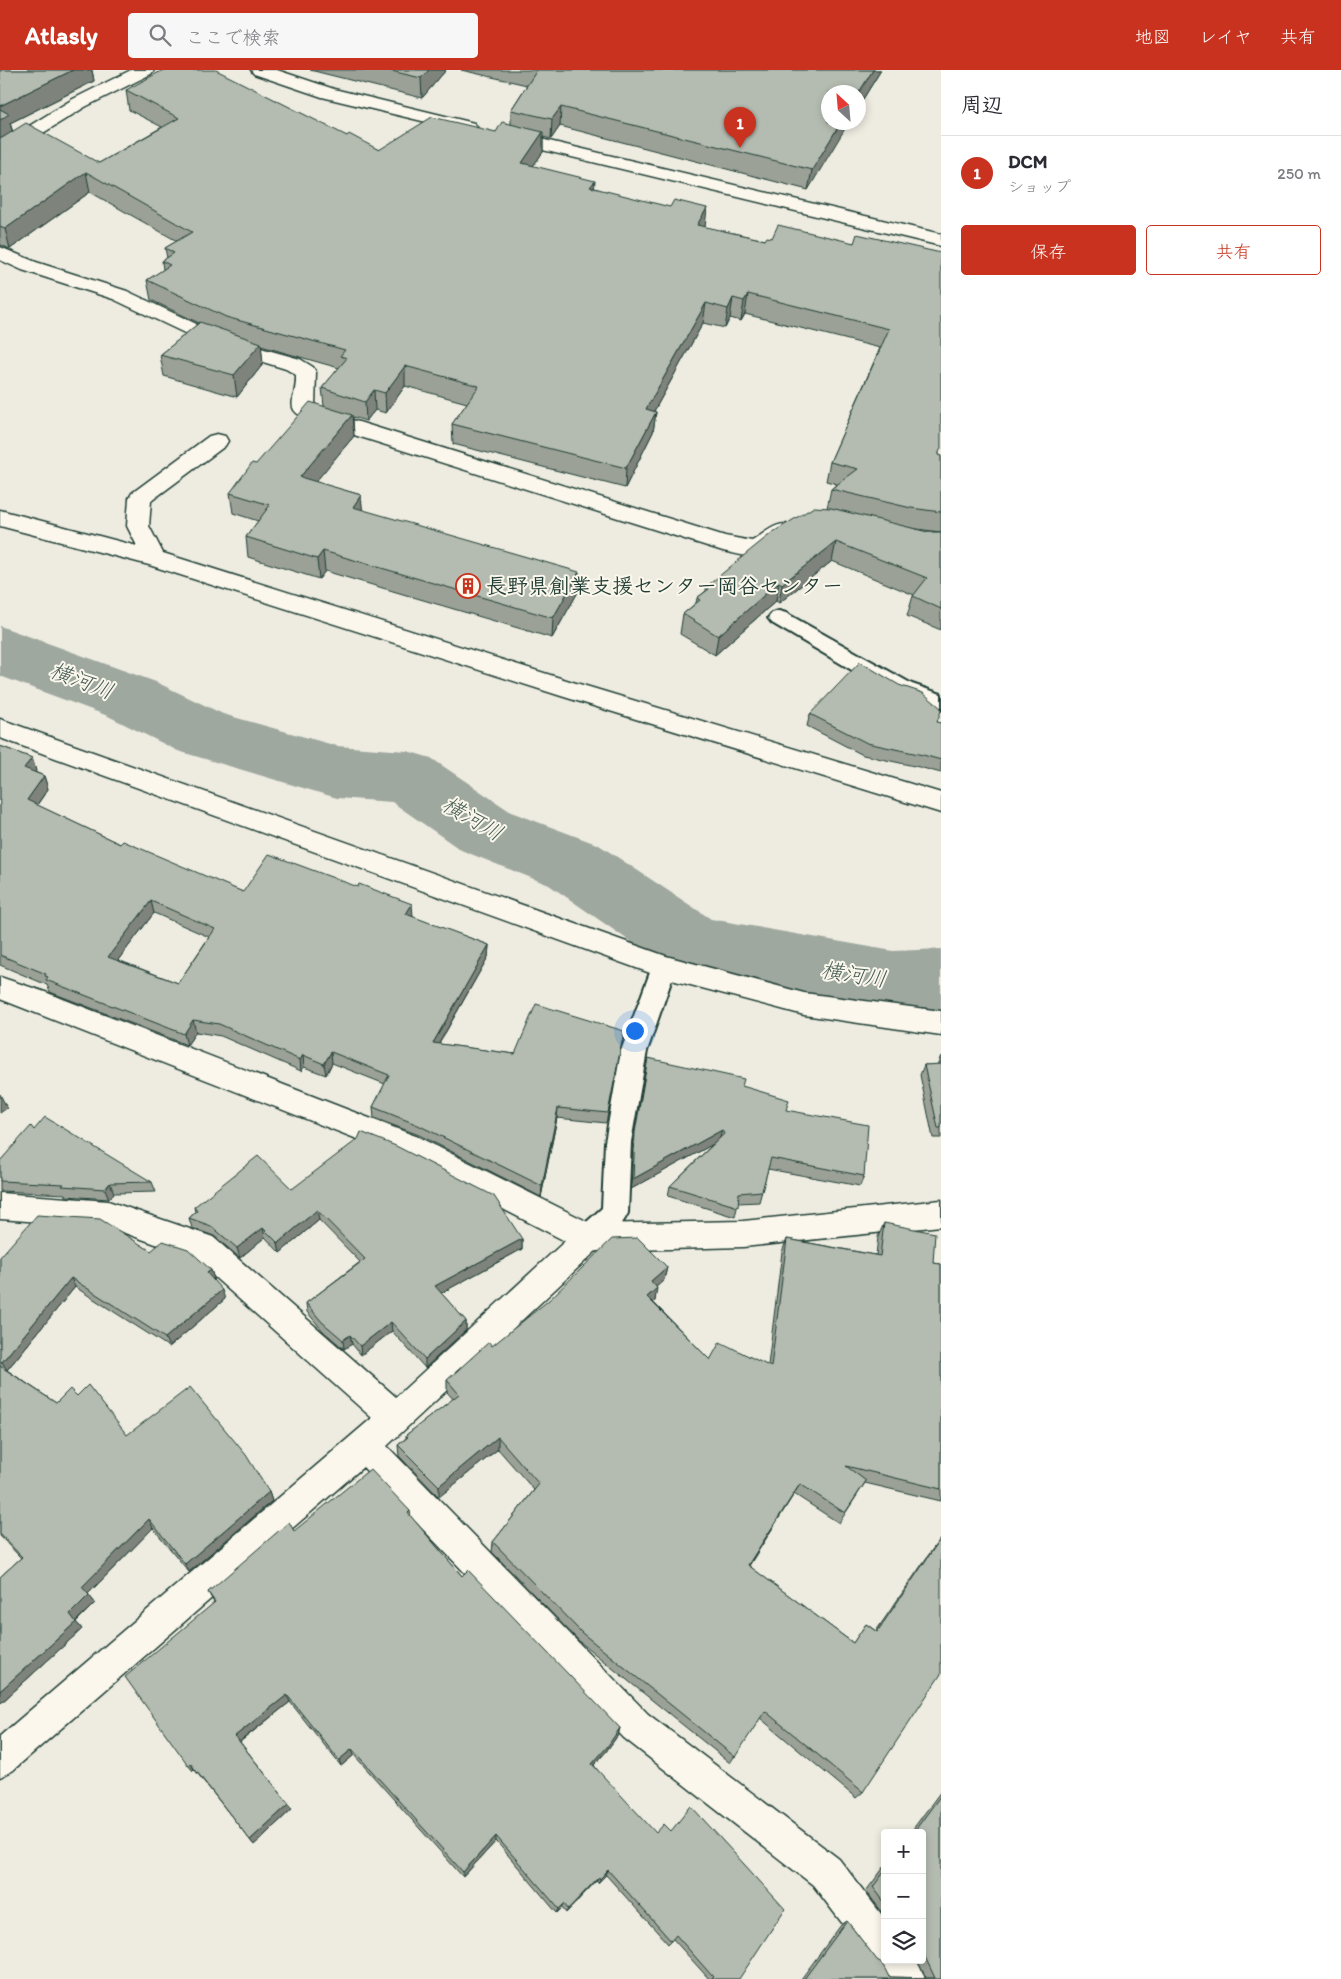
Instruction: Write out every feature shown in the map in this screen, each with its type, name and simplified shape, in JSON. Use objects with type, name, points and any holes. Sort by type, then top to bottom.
[{"type":"street","points":[[0,152],[79,103],[145,70]]},
{"type":"street","points":[[260,70],[328,93],[941,240]]},
{"type":"street","points":[[0,253],[29,266],[120,295],[221,343],[293,364],[306,372],[307,381],[302,399],[305,411],[323,418],[723,543],[755,549],[799,520]]},
{"type":"street","points":[[154,558],[138,526],[140,498],[217,441]]},
{"type":"street","points":[[0,518],[154,558],[569,690],[941,803]]},
{"type":"street","points":[[0,728],[664,967],[804,1004],[941,1023]]},
{"type":"street","points":[[0,988],[408,1146],[589,1238],[743,1234],[941,1213]]},
{"type":"street","points":[[0,1206],[108,1214],[202,1247],[396,1418]]},
{"type":"street","points":[[0,1759],[365,1446],[589,1238]]},
{"type":"street","points":[[365,1446],[636,1726],[826,1872],[881,1944]]},
{"type":"street","points":[[896,1964],[907,1979]]},
{"type":"lane","points":[[779,618],[904,690],[941,702]]},
{"type":"lane","points":[[589,1238],[615,1213],[618,1142],[634,1051],[664,967]]},
{"type":"building","points":[[0,70],[73,70],[0,106]]},
{"type":"building","points":[[163,70],[216,70],[347,136],[349,134],[379,150],[432,117],[496,132],[502,122],[543,132],[522,163],[595,181],[590,187],[670,207],[674,200],[707,208],[697,225],[765,240],[767,237],[772,238],[778,225],[854,243],[857,234],[941,253],[941,448],[938,455],[941,456],[941,512],[911,508],[831,489],[858,469],[830,462],[889,329],[748,294],[744,301],[733,298],[728,309],[706,303],[646,409],[656,412],[626,468],[452,424],[479,386],[405,366],[385,393],[374,390],[365,402],[322,388],[347,358],[340,356],[345,350],[226,317],[147,280],[170,265],[162,261],[174,253],[165,248],[192,232],[86,172],[5,229],[0,227],[0,138],[26,123],[99,163],[179,118],[126,90]]},
{"type":"building","points":[[387,70],[429,70],[421,78]]},
{"type":"building","points":[[537,70],[873,70],[864,85],[821,85],[821,130],[836,130],[812,170],[561,107],[552,119],[511,110]]},
{"type":"building","points":[[0,109],[9,114],[0,120]]},
{"type":"building","points":[[200,322],[261,343],[234,375],[160,355]]},
{"type":"building","points":[[310,402],[352,415],[300,477],[361,495],[353,507],[579,572],[553,618],[323,551],[317,559],[246,537],[270,505],[230,493],[252,463],[256,464]]},
{"type":"building","points":[[814,507],[831,508],[928,532],[941,532],[941,609],[913,596],[927,578],[836,542],[782,584],[779,582],[718,636],[683,614],[700,600],[697,598],[709,589],[706,587],[753,548],[773,532]]},
{"type":"building","points":[[860,662],[899,685],[923,693],[941,708],[937,722],[941,723],[941,760],[867,743],[810,714]]},
{"type":"building","points":[[0,746],[32,758],[24,768],[44,776],[27,800],[120,844],[123,841],[243,892],[269,854],[358,887],[359,884],[412,904],[406,914],[489,945],[433,1043],[515,1054],[536,1004],[624,1031],[608,1113],[558,1108],[542,1186],[418,1125],[373,1107],[389,1075],[331,1052],[324,1064],[303,1055],[300,1060],[219,1024],[193,1020],[184,1034],[46,980],[48,977],[45,976],[46,974],[0,955]],"holes":[[[151,901],[215,929],[178,983],[108,957]]]},
{"type":"building","points":[[648,1058],[744,1079],[742,1086],[789,1100],[786,1110],[868,1125],[864,1176],[771,1158],[762,1191],[739,1193],[738,1207],[670,1186],[724,1134],[722,1130],[633,1179],[635,1132]]},
{"type":"building","points":[[941,1064],[941,1128],[938,1128],[924,1065]]},
{"type":"building","points":[[45,1117],[152,1182],[110,1183],[105,1189],[62,1186],[64,1184],[0,1181],[0,1161],[31,1126],[34,1130]]},
{"type":"building","points":[[361,1132],[396,1146],[494,1196],[522,1239],[435,1286],[466,1321],[425,1359],[391,1322],[360,1346],[350,1335],[343,1340],[322,1322],[306,1303],[365,1259],[317,1210],[278,1243],[263,1228],[237,1248],[211,1226],[189,1218],[197,1211],[194,1207],[258,1156],[292,1189],[358,1139]]},
{"type":"building","points":[[37,1215],[100,1219],[151,1251],[163,1241],[188,1249],[211,1270],[207,1273],[222,1290],[165,1338],[71,1278],[2,1362],[0,1361],[0,1257]]},
{"type":"building","points":[[884,1223],[935,1233],[933,1263],[941,1264],[941,1489],[846,1466],[866,1481],[845,1513],[800,1484],[748,1565],[853,1643],[866,1624],[877,1632],[941,1538],[941,1674],[863,1792],[765,1711],[735,1757],[582,1633],[493,1542],[539,1484],[498,1437],[439,1486],[398,1445],[408,1437],[406,1435],[459,1394],[447,1380],[489,1342],[492,1346],[549,1300],[612,1239],[638,1238],[667,1267],[651,1281],[657,1288],[647,1297],[710,1360],[720,1342],[771,1367],[787,1239],[880,1256]]},
{"type":"building","points":[[0,1366],[56,1403],[70,1389],[77,1396],[88,1385],[127,1435],[190,1387],[246,1455],[269,1492],[185,1564],[149,1519],[82,1587],[89,1595],[70,1614],[76,1622],[0,1691],[0,1577],[22,1557],[0,1534]]},
{"type":"building","points":[[370,1469],[410,1511],[408,1513],[462,1576],[468,1570],[620,1728],[592,1764],[656,1833],[664,1824],[671,1831],[691,1806],[785,1909],[739,1979],[711,1979],[713,1977],[676,1935],[671,1941],[608,1870],[568,1909],[564,1904],[559,1909],[496,1836],[463,1872],[352,1749],[339,1760],[287,1695],[235,1736],[289,1804],[250,1840],[190,1763],[188,1765],[125,1677],[215,1602],[208,1592],[289,1522],[294,1531]]},
{"type":"building","points":[[941,1795],[941,1979],[804,1979],[847,1921],[877,1960],[882,1964],[889,1977],[935,1978],[926,1959],[926,1829],[916,1829]]},
{"type":"building","points":[[881,1876],[881,1898],[873,1887]]},
{"type":"waterway","name":"横河川","points":[[0,649],[132,699],[202,733],[337,772],[407,777],[486,831],[574,865],[693,946],[893,982],[941,980]]},
{"type":"place","name":"DCM","points":[[740,148]]},
{"type":"place","name":"長野県創業支援センター岡谷センター","points":[[468,586]]}]
